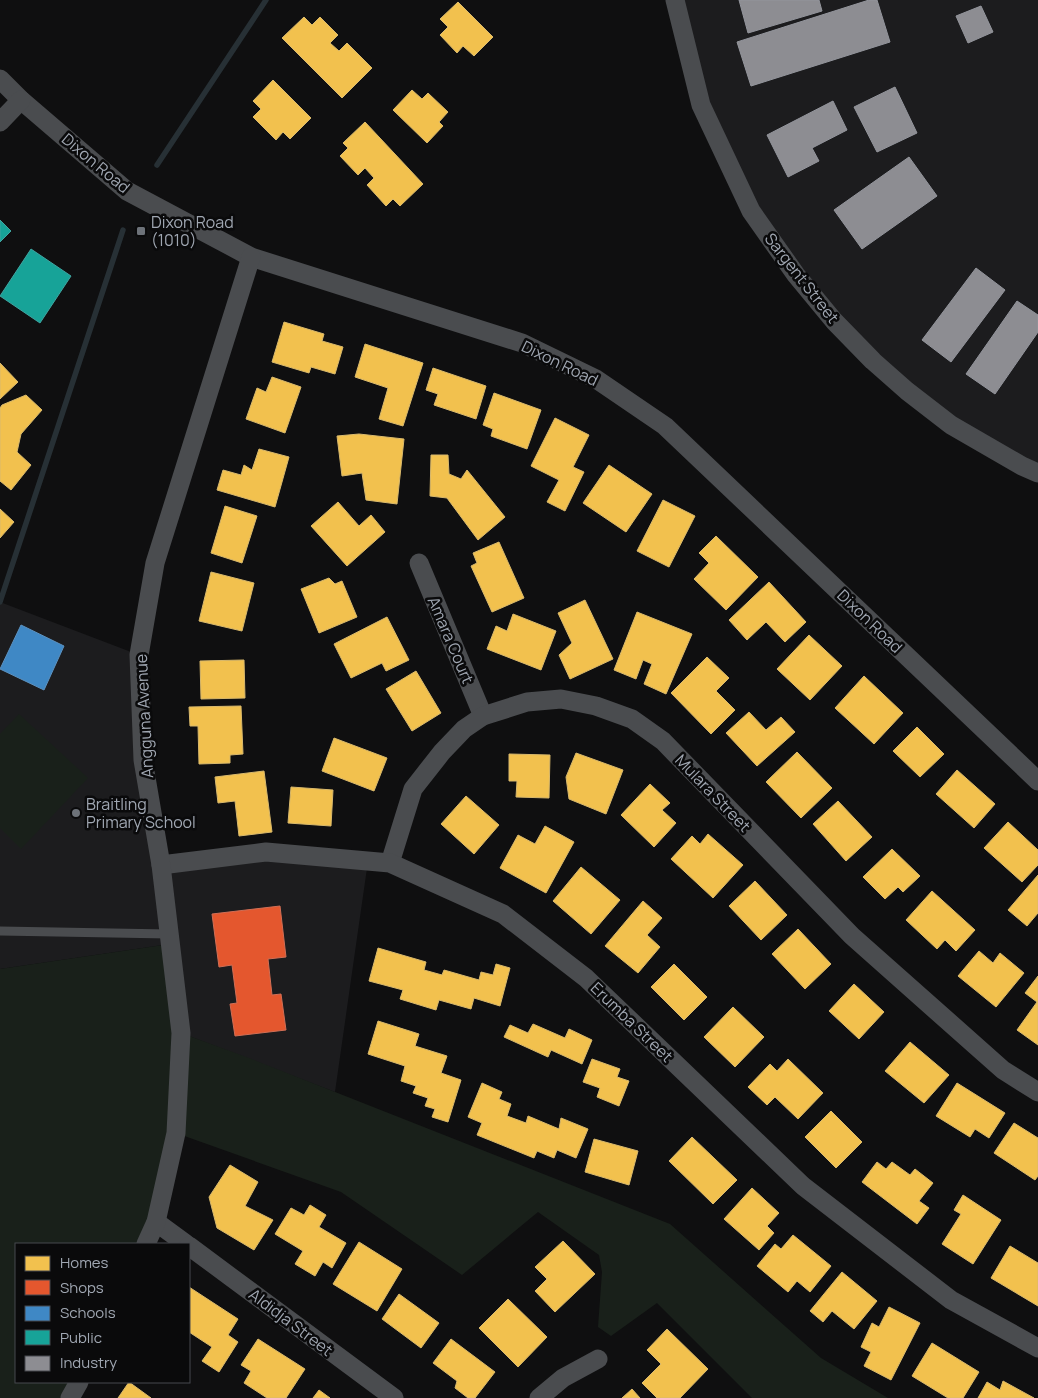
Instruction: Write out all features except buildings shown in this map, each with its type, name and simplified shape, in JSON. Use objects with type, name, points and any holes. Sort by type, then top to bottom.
[{"type":"street","name":"Sargent Street","points":[[675,0],[701,105],[751,211],[796,275],[834,321],[873,362],[907,391],[951,425],[1022,466],[1038,473]]},
{"type":"street","name":"Dixon Road","points":[[0,79],[21,100],[127,191],[251,257],[522,343],[596,379],[665,426],[1038,781]]},
{"type":"street","points":[[0,122],[21,100]]},
{"type":"street","name":"Angguna Avenue","points":[[146,1243],[156,1222],[176,1133],[181,1033],[160,865],[143,760],[139,655],[155,563],[251,257]]},
{"type":"street","name":"Amara Court","points":[[419,563],[482,716]]},
{"type":"street","name":"Mulara Street","points":[[390,862],[413,789],[442,752],[464,729],[482,716],[527,702],[561,700],[596,706],[632,720],[663,741],[852,936],[1003,1070],[1038,1092]]},
{"type":"street","name":"Erumba Street","points":[[160,865],[266,852],[390,862],[502,914],[586,978],[803,1186],[951,1300],[1038,1348]]},
{"type":"street","name":"Aldidja Street","points":[[156,1222],[185,1243]]},
{"type":"street","name":"Aldidja Street","points":[[190,1246],[394,1398]]},
{"type":"street","points":[[539,1398],[563,1378],[598,1359]]},
{"type":"street","points":[[70,1398],[78,1383]]},
{"type":"lane","points":[[0,931],[169,934]]},
{"type":"shaded area","points":[[675,0],[1038,0],[1038,473],[951,425],[796,275],[701,105]]},
{"type":"shaded area","points":[[0,602],[139,655],[161,865],[266,852],[368,861],[335,1092],[181,1033],[170,944],[0,969]]},
{"type":"shaded area","points":[[19,714],[88,778],[21,849],[0,828],[0,734]]},
{"type":"shaded area","points":[[170,944],[181,1033],[670,1224],[821,1358],[888,1398],[752,1398],[657,1303],[611,1336],[598,1327],[602,1272],[599,1255],[538,1212],[462,1275],[341,1192],[176,1133],[146,1243],[15,1243],[15,1383],[78,1383],[70,1398],[0,1398],[0,969]]},
{"type":"waterway","points":[[157,165],[266,0]]},
{"type":"waterway","points":[[0,602],[123,230]]},
{"type":"place","name":"Dixon Road (1010)","points":[[141,231]]},
{"type":"place","name":"Braitling Primary School","points":[[76,813]]}]
